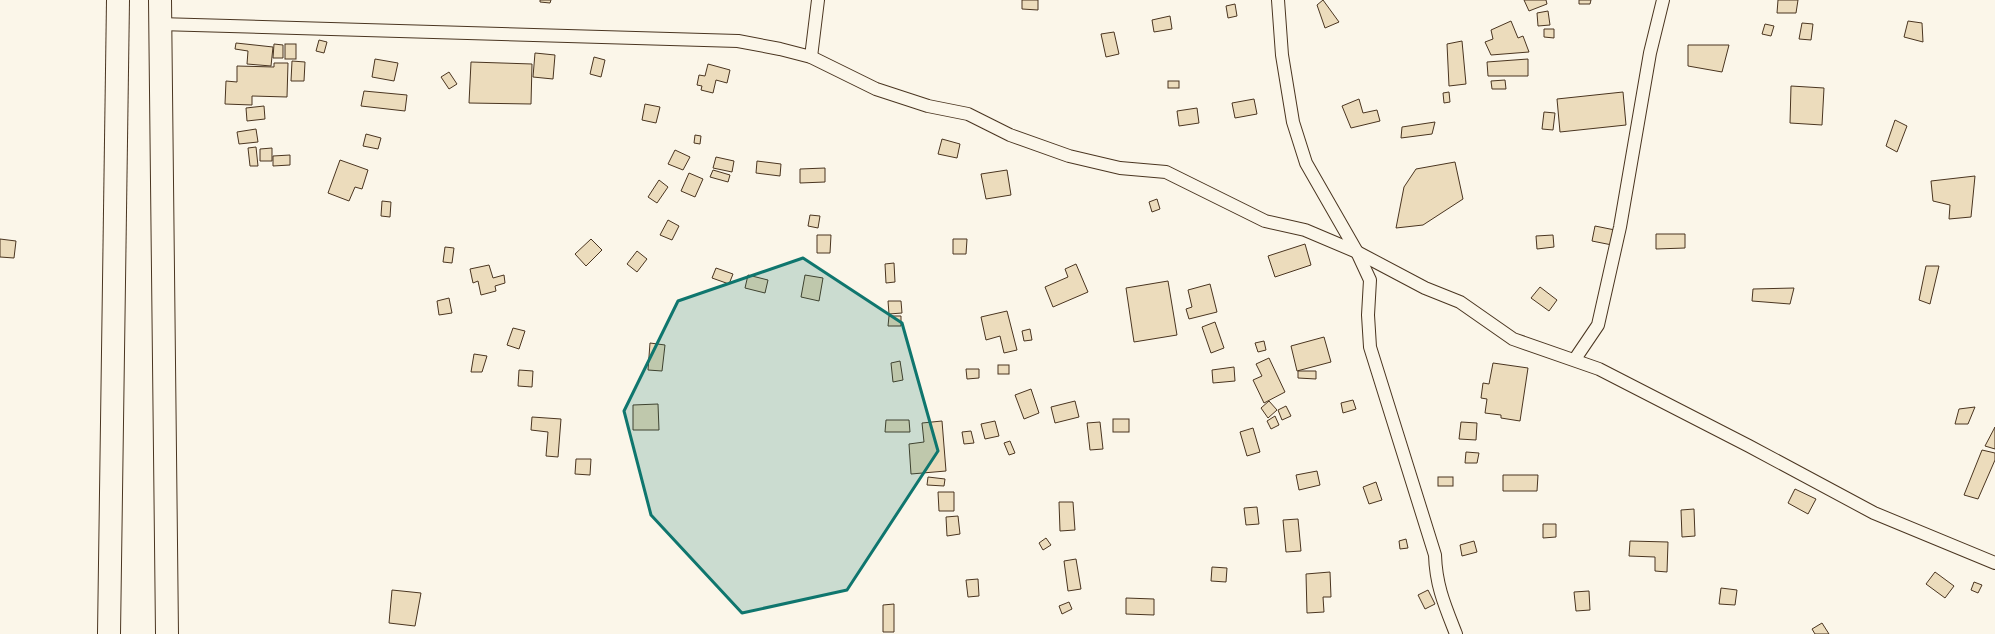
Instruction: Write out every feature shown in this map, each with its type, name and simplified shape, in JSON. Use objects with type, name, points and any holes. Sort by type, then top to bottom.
[{"type":"main road","points":[[109,634],[118,0]]},
{"type":"main road","points":[[160,0],[159,24],[167,634]]},
{"type":"lane","points":[[811,57],[818,0]]},
{"type":"lane","points":[[1278,0],[1282,55],[1292,115],[1306,163],[1357,252],[1370,280],[1368,315],[1370,347],[1435,555],[1436,575],[1443,603],[1456,634]]},
{"type":"lane","points":[[1575,359],[1598,325],[1620,227],[1650,53],[1663,0]]},
{"type":"lane","points":[[159,24],[738,41],[811,57],[876,89],[928,106],[968,114],[1010,136],[1069,156],[1120,168],[1166,172],[1265,221],[1305,230],[1357,252],[1425,288],[1460,302],[1513,339],[1530,346],[1575,359],[1599,369],[1743,443],[1874,513],[1995,563]]},
{"type":"highlighted area","points":[[803,258],[902,323],[938,451],[847,590],[742,613],[651,515],[624,411],[678,301]]},
{"type":"building","points":[[540,0],[551,0],[550,3],[540,2]]},
{"type":"building","points":[[1022,0],[1038,0],[1038,10],[1022,9]]},
{"type":"building","points":[[1323,0],[1339,22],[1325,28],[1317,5]]},
{"type":"building","points":[[1524,0],[1546,0],[1547,4],[1529,11]]},
{"type":"building","points":[[1579,0],[1591,0],[1590,4],[1579,4]]},
{"type":"building","points":[[1778,0],[1798,0],[1796,13],[1777,13]]},
{"type":"building","points":[[1235,4],[1237,16],[1228,18],[1226,6]]},
{"type":"building","points":[[1548,11],[1550,25],[1538,26],[1537,13]]},
{"type":"building","points":[[1170,16],[1172,29],[1154,32],[1152,20]]},
{"type":"building","points":[[1511,21],[1518,38],[1523,36],[1529,52],[1491,55],[1485,42],[1493,39],[1491,30]]},
{"type":"building","points":[[1908,21],[1922,23],[1923,42],[1904,37]]},
{"type":"building","points":[[1802,23],[1813,24],[1811,40],[1799,39]]},
{"type":"building","points":[[1765,24],[1774,26],[1771,36],[1762,34]]},
{"type":"building","points":[[1544,29],[1554,29],[1554,38],[1544,37]]},
{"type":"building","points":[[1114,32],[1119,54],[1106,57],[1101,34]]},
{"type":"building","points":[[319,40],[327,42],[324,53],[316,51]]},
{"type":"building","points":[[1462,41],[1466,84],[1449,86],[1447,44]]},
{"type":"building","points":[[236,43],[273,47],[271,66],[247,64],[248,51],[235,49]]},
{"type":"building","points":[[274,44],[283,45],[283,58],[273,58]]},
{"type":"building","points":[[285,44],[296,44],[296,59],[285,59]]},
{"type":"building","points":[[1688,45],[1729,45],[1722,72],[1688,66]]},
{"type":"building","points":[[535,53],[555,55],[553,79],[533,77]]},
{"type":"building","points":[[594,57],[605,60],[601,77],[590,74]]},
{"type":"building","points":[[375,59],[398,63],[394,81],[372,77]]},
{"type":"building","points":[[1528,59],[1528,76],[1488,76],[1487,62]]},
{"type":"building","points":[[292,61],[305,62],[304,81],[291,81]]},
{"type":"building","points":[[471,62],[532,64],[531,104],[469,103]]},
{"type":"building","points":[[274,63],[288,63],[287,97],[252,96],[252,105],[225,104],[226,81],[237,82],[237,66],[274,67]]},
{"type":"building","points":[[708,64],[730,70],[727,83],[716,80],[713,93],[701,90],[702,86],[697,85],[699,75],[705,76]]},
{"type":"building","points":[[449,72],[457,84],[449,89],[441,77]]},
{"type":"building","points":[[1505,80],[1506,89],[1492,89],[1491,81]]},
{"type":"building","points":[[1168,81],[1179,81],[1179,88],[1168,88]]},
{"type":"building","points":[[1791,86],[1824,88],[1822,125],[1790,123]]},
{"type":"building","points":[[364,91],[407,95],[405,111],[361,106]]},
{"type":"building","points":[[1449,92],[1450,102],[1444,103],[1443,93]]},
{"type":"building","points":[[1623,92],[1626,125],[1560,132],[1557,99]]},
{"type":"building","points":[[1254,99],[1257,114],[1235,118],[1232,103]]},
{"type":"building","points":[[1359,99],[1363,113],[1377,110],[1380,121],[1351,128],[1342,106]]},
{"type":"building","points":[[645,104],[660,107],[656,123],[642,120]]},
{"type":"building","points":[[264,106],[265,119],[247,121],[246,108]]},
{"type":"building","points":[[1197,108],[1199,123],[1179,126],[1177,111]]},
{"type":"building","points":[[1544,112],[1555,113],[1553,130],[1542,129]]},
{"type":"building","points":[[1895,120],[1907,126],[1897,152],[1886,146]]},
{"type":"building","points":[[1435,122],[1432,134],[1401,138],[1402,127]]},
{"type":"building","points":[[256,129],[258,142],[239,144],[237,132]]},
{"type":"building","points":[[366,134],[381,138],[378,149],[363,146]]},
{"type":"building","points":[[695,135],[701,136],[700,144],[694,143]]},
{"type":"building","points":[[942,139],[960,144],[957,158],[938,154]]},
{"type":"building","points":[[256,147],[258,166],[250,166],[248,148]]},
{"type":"building","points":[[272,148],[272,161],[260,161],[260,149]]},
{"type":"building","points":[[675,150],[690,157],[683,170],[668,164]]},
{"type":"building","points":[[290,155],[290,165],[273,166],[273,156]]},
{"type":"building","points":[[716,157],[734,161],[732,172],[713,168]]},
{"type":"building","points":[[340,160],[368,170],[362,189],[355,187],[349,201],[328,193]]},
{"type":"building","points":[[757,161],[781,164],[780,176],[756,173]]},
{"type":"building","points":[[1455,162],[1463,199],[1423,225],[1396,228],[1404,187],[1416,169]]},
{"type":"building","points":[[825,168],[825,182],[800,183],[800,169]]},
{"type":"building","points":[[713,170],[730,175],[728,182],[710,177]]},
{"type":"building","points":[[1007,170],[1011,195],[986,199],[981,174]]},
{"type":"building","points":[[689,173],[703,179],[695,197],[681,191]]},
{"type":"building","points":[[1975,176],[1971,217],[1949,219],[1950,205],[1933,201],[1931,181]]},
{"type":"building","points":[[659,180],[668,187],[657,203],[648,197]]},
{"type":"building","points":[[1157,199],[1160,209],[1152,212],[1149,202]]},
{"type":"building","points":[[382,201],[391,202],[390,217],[381,216]]},
{"type":"building","points":[[810,215],[820,216],[818,228],[808,226]]},
{"type":"building","points":[[668,220],[679,226],[672,240],[660,235]]},
{"type":"building","points":[[1595,226],[1615,230],[1612,245],[1592,241]]},
{"type":"building","points":[[1656,234],[1685,234],[1685,248],[1656,249]]},
{"type":"building","points":[[817,235],[831,235],[830,253],[817,253]]},
{"type":"building","points":[[1553,235],[1554,247],[1537,249],[1536,236]]},
{"type":"building","points":[[0,239],[16,241],[14,258],[0,257]]},
{"type":"building","points":[[591,239],[602,250],[586,266],[575,254]]},
{"type":"building","points":[[953,239],[967,239],[966,254],[953,254]]},
{"type":"building","points":[[1305,244],[1311,265],[1275,277],[1268,256]]},
{"type":"building","points":[[445,247],[454,248],[452,263],[443,262]]},
{"type":"building","points":[[637,251],[647,259],[637,272],[627,264]]},
{"type":"building","points":[[894,263],[895,282],[886,283],[885,264]]},
{"type":"building","points":[[1076,264],[1088,292],[1053,307],[1045,287],[1068,277],[1065,269]]},
{"type":"building","points":[[489,265],[493,278],[504,275],[505,283],[495,286],[496,291],[481,295],[478,281],[473,283],[470,269]]},
{"type":"building","points":[[1926,266],[1939,266],[1930,304],[1919,300]]},
{"type":"building","points":[[716,268],[733,274],[729,284],[712,278]]},
{"type":"building","points":[[748,275],[768,280],[765,293],[745,288]]},
{"type":"building","points":[[805,275],[823,278],[819,301],[801,297]]},
{"type":"building","points":[[1168,281],[1177,335],[1134,342],[1126,288]]},
{"type":"building","points":[[1210,284],[1217,312],[1189,319],[1186,309],[1192,307],[1188,290]]},
{"type":"building","points":[[1540,287],[1557,300],[1549,311],[1531,298]]},
{"type":"building","points":[[1794,288],[1790,304],[1752,301],[1753,289]]},
{"type":"building","points":[[449,298],[452,313],[439,315],[437,301]]},
{"type":"building","points":[[888,301],[901,301],[902,313],[889,314]]},
{"type":"building","points":[[1007,311],[1017,350],[1004,353],[1000,336],[986,340],[981,317]]},
{"type":"building","points":[[889,316],[901,316],[901,326],[888,326]]},
{"type":"building","points":[[1215,322],[1224,348],[1211,353],[1202,327]]},
{"type":"building","points":[[513,328],[525,331],[519,349],[507,345]]},
{"type":"building","points":[[1030,329],[1032,340],[1024,341],[1022,331]]},
{"type":"building","points":[[1324,337],[1331,362],[1297,371],[1291,346]]},
{"type":"building","points":[[1264,341],[1266,350],[1258,352],[1255,343]]},
{"type":"building","points":[[650,343],[665,345],[662,371],[648,370]]},
{"type":"building","points":[[474,354],[487,356],[482,372],[471,372]]},
{"type":"building","points":[[1269,358],[1285,392],[1264,403],[1253,380],[1262,376],[1256,364]]},
{"type":"building","points":[[900,361],[903,380],[893,382],[891,363]]},
{"type":"building","points":[[1493,363],[1528,368],[1520,421],[1501,418],[1501,415],[1485,413],[1487,399],[1481,398],[1483,383],[1489,384]]},
{"type":"building","points":[[998,365],[1009,365],[1009,374],[998,374]]},
{"type":"building","points":[[1234,367],[1235,381],[1213,383],[1212,370]]},
{"type":"building","points":[[966,369],[979,369],[979,378],[967,379]]},
{"type":"building","points":[[519,370],[533,371],[532,387],[518,386]]},
{"type":"building","points":[[1298,371],[1316,371],[1316,379],[1298,378]]},
{"type":"building","points":[[1031,389],[1039,413],[1024,419],[1015,395]]},
{"type":"building","points":[[1353,400],[1356,409],[1343,413],[1341,403]]},
{"type":"building","points":[[1075,401],[1079,417],[1055,423],[1051,407]]},
{"type":"building","points":[[1269,401],[1277,410],[1268,418],[1261,408]]},
{"type":"building","points":[[658,404],[659,430],[633,430],[633,405]]},
{"type":"building","points":[[1286,406],[1291,416],[1282,420],[1278,410]]},
{"type":"building","points":[[1975,407],[1968,424],[1955,424],[1959,409]]},
{"type":"building","points":[[1275,416],[1279,425],[1271,429],[1267,421]]},
{"type":"building","points":[[532,417],[561,419],[558,457],[546,456],[548,432],[531,430]]},
{"type":"building","points":[[1113,419],[1129,419],[1129,432],[1113,432]]},
{"type":"building","points":[[886,420],[909,420],[910,432],[885,432]]},
{"type":"building","points":[[942,421],[946,471],[911,474],[909,444],[924,442],[922,423]]},
{"type":"building","points":[[995,421],[999,436],[985,439],[981,424]]},
{"type":"building","points":[[1100,422],[1103,449],[1090,450],[1087,423]]},
{"type":"building","points":[[1461,422],[1477,423],[1476,440],[1459,439]]},
{"type":"building","points":[[1995,427],[1995,449],[1985,446]]},
{"type":"building","points":[[1253,428],[1260,452],[1247,456],[1240,432]]},
{"type":"building","points":[[971,431],[974,443],[964,444],[962,432]]},
{"type":"building","points":[[1010,441],[1015,453],[1009,455],[1004,443]]},
{"type":"building","points":[[1982,450],[1995,453],[1995,460],[1978,499],[1964,495]]},
{"type":"building","points":[[1466,452],[1479,453],[1477,463],[1465,463]]},
{"type":"building","points":[[576,459],[591,459],[590,475],[575,474]]},
{"type":"building","points":[[1317,471],[1320,485],[1299,490],[1296,475]]},
{"type":"building","points":[[1503,475],[1538,475],[1537,491],[1503,491]]},
{"type":"building","points":[[928,477],[945,479],[944,486],[927,485]]},
{"type":"building","points":[[1438,477],[1453,477],[1453,486],[1438,486]]},
{"type":"building","points":[[1376,482],[1382,500],[1369,504],[1363,487]]},
{"type":"building","points":[[1795,489],[1816,499],[1808,514],[1788,503]]},
{"type":"building","points":[[938,492],[954,492],[954,511],[939,511]]},
{"type":"building","points":[[1059,502],[1073,502],[1075,530],[1060,531]]},
{"type":"building","points":[[1257,507],[1259,524],[1246,525],[1244,508]]},
{"type":"building","points":[[1694,509],[1695,536],[1682,537],[1681,510]]},
{"type":"building","points":[[958,516],[960,534],[947,536],[946,517]]},
{"type":"building","points":[[1298,519],[1301,551],[1286,552],[1283,520]]},
{"type":"building","points":[[1543,524],[1556,524],[1556,537],[1543,538]]},
{"type":"building","points":[[1046,538],[1051,545],[1043,550],[1039,543]]},
{"type":"building","points":[[1406,539],[1408,548],[1400,549],[1399,541]]},
{"type":"building","points":[[1474,541],[1477,552],[1462,556],[1460,545]]},
{"type":"building","points":[[1630,541],[1668,542],[1667,572],[1655,571],[1655,557],[1629,556]]},
{"type":"building","points":[[1076,559],[1081,589],[1068,591],[1064,561]]},
{"type":"building","points":[[1212,567],[1227,568],[1226,582],[1211,581]]},
{"type":"building","points":[[1330,572],[1331,597],[1323,597],[1324,612],[1307,613],[1306,574]]},
{"type":"building","points":[[1935,572],[1954,586],[1945,598],[1926,584]]},
{"type":"building","points":[[978,579],[979,596],[968,597],[966,580]]},
{"type":"building","points":[[1974,582],[1982,585],[1978,593],[1971,590]]},
{"type":"building","points":[[1721,588],[1737,590],[1735,605],[1719,604]]},
{"type":"building","points":[[392,590],[421,593],[415,626],[389,623]]},
{"type":"building","points":[[1428,590],[1435,604],[1425,609],[1418,595]]},
{"type":"building","points":[[1589,591],[1590,610],[1576,611],[1574,592]]},
{"type":"building","points":[[1126,598],[1154,599],[1154,615],[1126,614]]},
{"type":"building","points":[[1069,602],[1072,609],[1062,614],[1059,606]]},
{"type":"building","points":[[894,604],[894,632],[883,632],[883,605]]},
{"type":"building","points":[[1822,623],[1829,634],[1815,634],[1812,629]]}]
